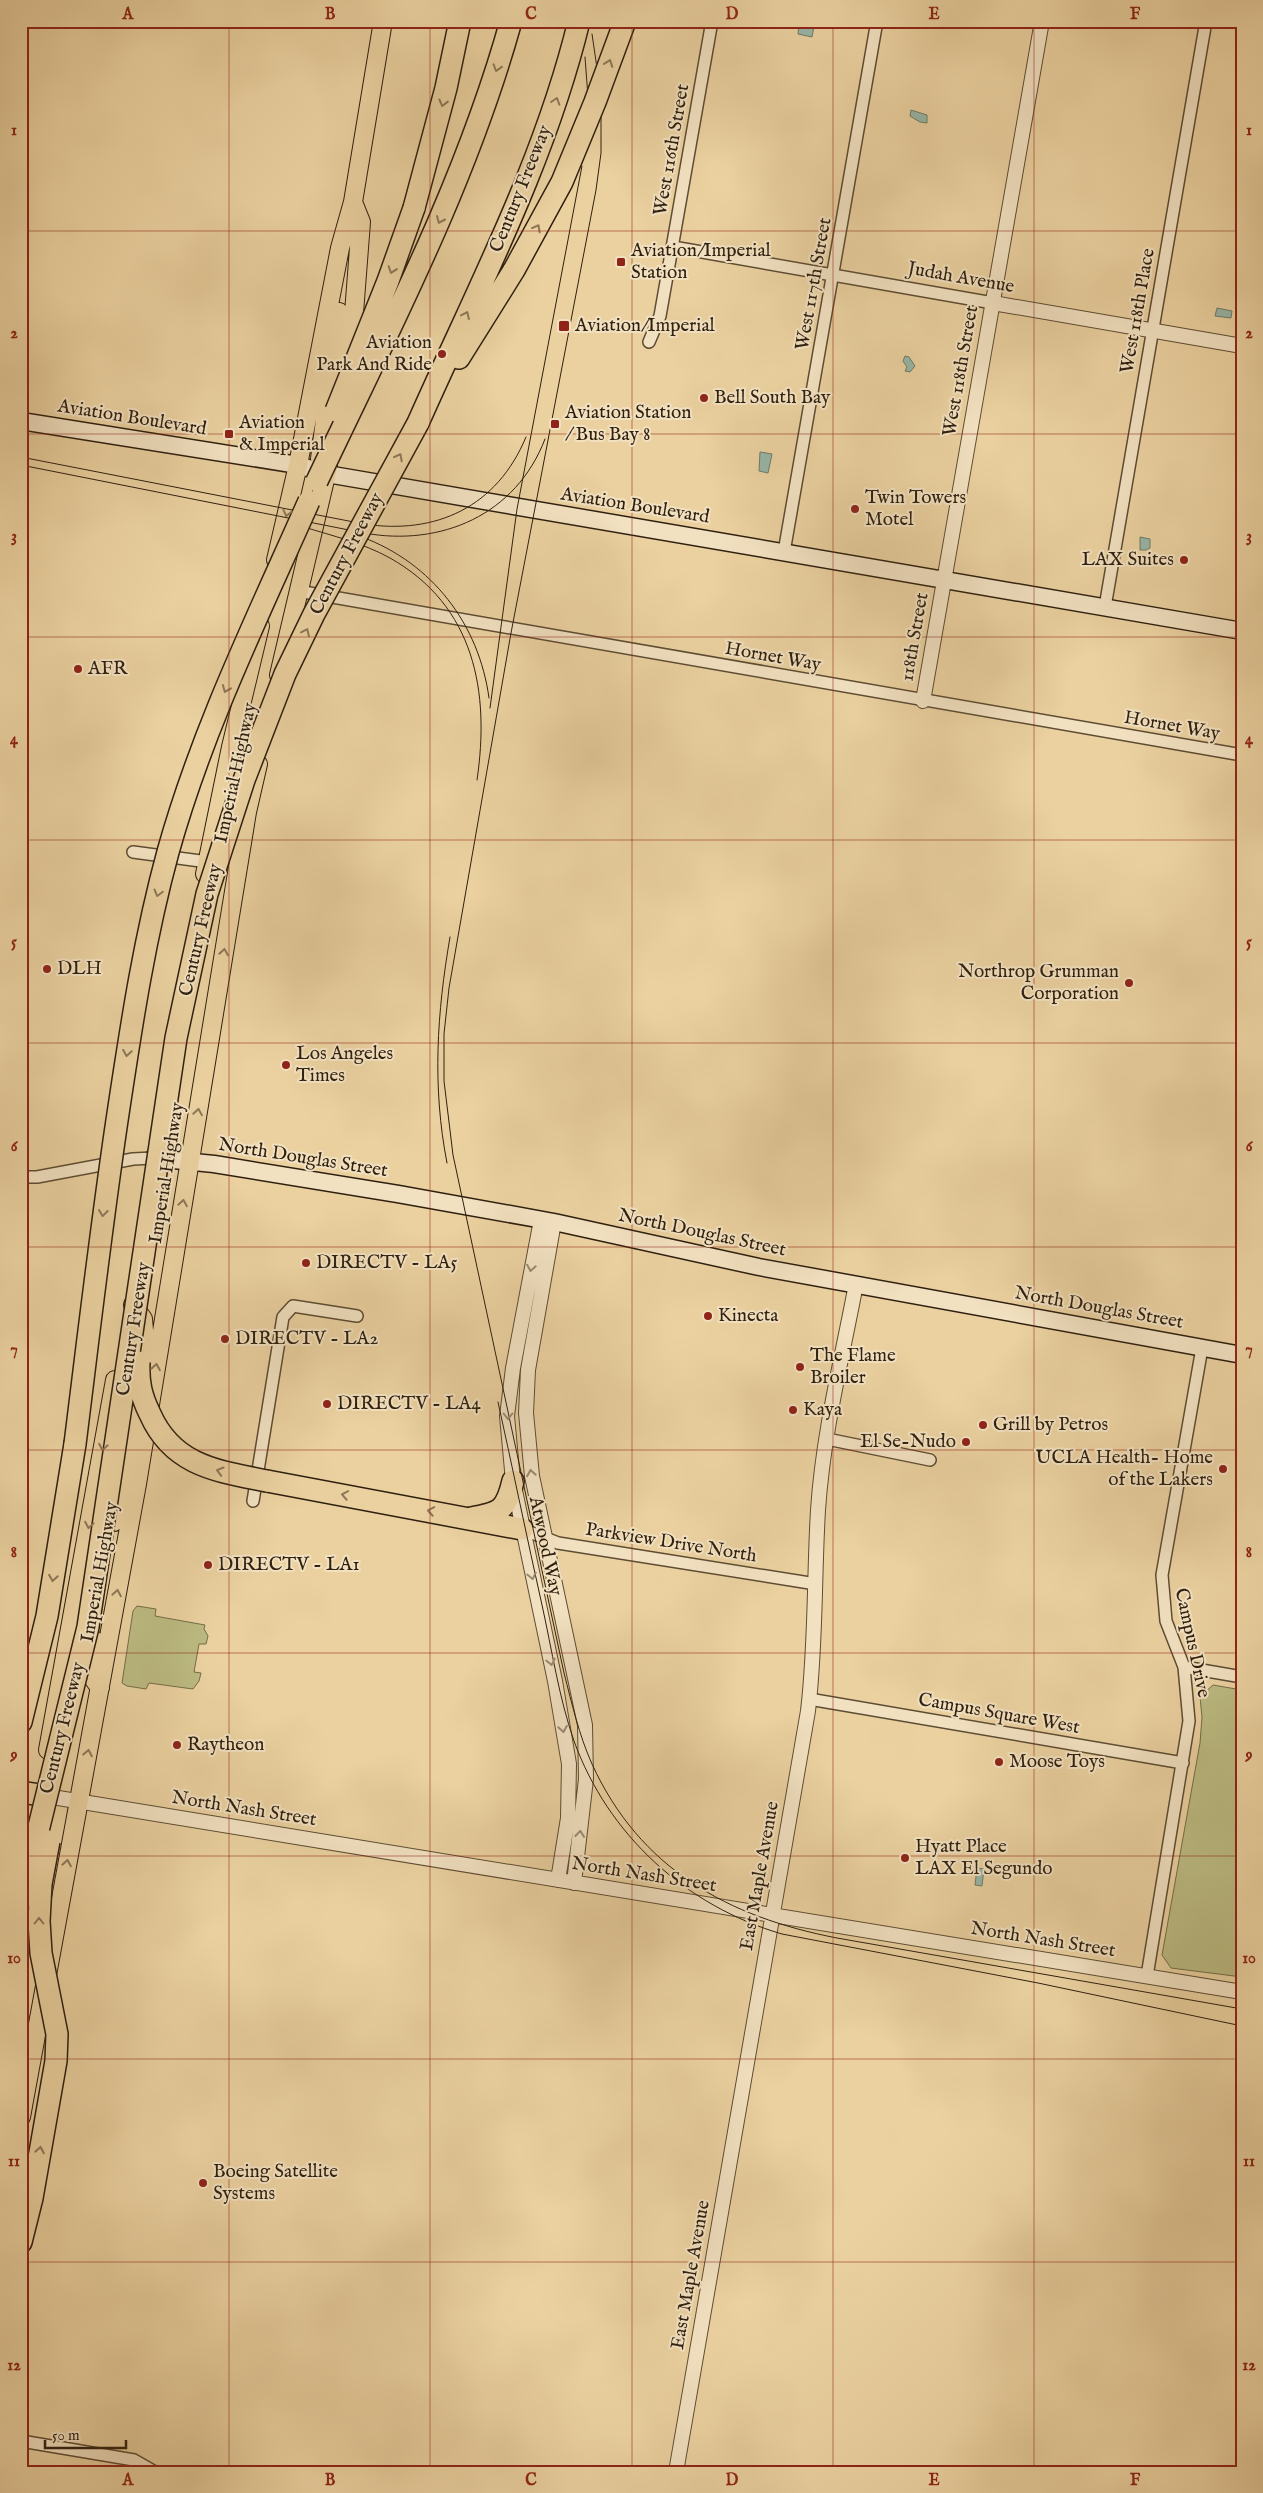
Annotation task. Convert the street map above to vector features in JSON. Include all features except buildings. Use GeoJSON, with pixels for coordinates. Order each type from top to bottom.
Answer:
{"type":"FeatureCollection","features":[{"type":"Feature","properties":{"kind":"highway"},"geometry":{"type":"LineString","coordinates":[[322,478],[328,430],[388,281],[414,208],[446,88],[460,21]]}},
{"type":"Feature","properties":{"kind":"highway"},"geometry":{"type":"LineString","coordinates":[[21,1722],[47,1616],[75,1444],[105,1198],[126,1061],[151,918],[169,849],[201,753],[229,682],[448,203],[482,115],[511,21]]}},
{"type":"Feature","properties":{"kind":"highway","name":"Century Freeway"},"geometry":{"type":"LineString","coordinates":[[21,1901],[88,1627],[135,1293],[176,1038],[205,903],[226,833],[260,736],[286,674],[314,614],[418,423],[524,185],[547,128],[579,21]]}},
{"type":"Feature","properties":{"kind":"highway"},"geometry":{"type":"LineString","coordinates":[[418,423],[514,270],[562,182],[595,102],[624,21]]}},
{"type":"Feature","properties":{"kind":"highway"},"geometry":{"type":"LineString","coordinates":[[135,1293],[140,1392],[156,1430],[169,1445],[184,1457],[201,1466],[228,1474],[522,1529]]}},
{"type":"Feature","properties":{"kind":"highway"},"geometry":{"type":"LineString","coordinates":[[470,1518],[492,1514],[501,1509],[508,1501],[513,1481]]}},
{"type":"Feature","properties":{"kind":"highway"},"geometry":{"type":"LineString","coordinates":[[21,1665],[47,1616]]}},
{"type":"Feature","properties":{"kind":"highway"},"geometry":{"type":"LineString","coordinates":[[21,2242],[32,2198],[56,2061],[51,1999],[41,1953],[39,1921],[42,1884],[88,1627]]}},
{"type":"Feature","properties":{"kind":"main road","name":"Imperial Highway"},"geometry":{"type":"LineString","coordinates":[[21,1901],[30,1794],[98,1477],[135,1293],[153,1158],[208,862],[245,687],[298,466],[340,248],[353,202],[383,21]]}},
{"type":"Feature","properties":{"kind":"main road","name":"Imperial Highway"},"geometry":{"type":"LineString","coordinates":[[21,2117],[100,1688],[129,1482],[190,1160],[247,812],[322,478],[341,404],[354,313],[361,222],[353,202]]}},
{"type":"Feature","properties":{"kind":"main road"},"geometry":{"type":"LineString","coordinates":[[322,478],[320,459],[344,270],[340,248]]}},
{"type":"Feature","properties":{"kind":"main road","name":"Aviation Boulevard"},"geometry":{"type":"LineString","coordinates":[[21,420],[298,466],[322,478],[784,552],[1242,631]]}},
{"type":"Feature","properties":{"kind":"main road"},"geometry":{"type":"LineString","coordinates":[[237,873],[227,852],[245,726],[247,704],[245,687]]}},
{"type":"Feature","properties":{"kind":"main road","name":"North Douglas Street"},"geometry":{"type":"LineString","coordinates":[[153,1158],[190,1160],[398,1194],[547,1221],[759,1267],[1242,1355]]}},
{"type":"Feature","properties":{"kind":"main road"},"geometry":{"type":"LineString","coordinates":[[129,1482],[146,1342],[143,1319],[135,1293]]}},
{"type":"Feature","properties":{"kind":"street","name":"West 116th Street"},"geometry":{"type":"LineString","coordinates":[[649,342],[660,316],[712,21]]}},
{"type":"Feature","properties":{"kind":"street","name":"West 117th Street"},"geometry":{"type":"LineString","coordinates":[[784,552],[877,21]]}},
{"type":"Feature","properties":{"kind":"street","name":"West 118th Street"},"geometry":{"type":"LineString","coordinates":[[944,580],[1042,21]]}},
{"type":"Feature","properties":{"kind":"street","name":"West 118th Place"},"geometry":{"type":"LineString","coordinates":[[1105,607],[1206,21]]}},
{"type":"Feature","properties":{"kind":"street","name":"Judah Avenue"},"geometry":{"type":"LineString","coordinates":[[673,247],[1242,346]]}},
{"type":"Feature","properties":{"kind":"street","name":"118th Street"},"geometry":{"type":"LineString","coordinates":[[923,701],[944,580]]}},
{"type":"Feature","properties":{"kind":"street","name":"Hornet Way"},"geometry":{"type":"LineString","coordinates":[[298,591],[1242,756]]}},
{"type":"Feature","properties":{"kind":"street"},"geometry":{"type":"LineString","coordinates":[[133,852],[208,862]]}},
{"type":"Feature","properties":{"kind":"street"},"geometry":{"type":"LineString","coordinates":[[21,1177],[37,1177],[129,1160],[153,1158]]}},
{"type":"Feature","properties":{"kind":"street","name":"Atwood Way"},"geometry":{"type":"LineString","coordinates":[[547,1221],[510,1388],[507,1416],[513,1481],[555,1681],[569,1764],[568,1818],[558,1880]]}},
{"type":"Feature","properties":{"kind":"street","name":"Atwood Way"},"geometry":{"type":"LineString","coordinates":[[547,1221],[526,1393],[527,1441],[532,1476],[585,1725],[586,1779],[574,1883]]}},
{"type":"Feature","properties":{"kind":"street","name":"East Maple Avenue"},"geometry":{"type":"LineString","coordinates":[[676,2472],[809,1699],[815,1646],[818,1510],[827,1439],[856,1284]]}},
{"type":"Feature","properties":{"kind":"street"},"geometry":{"type":"LineString","coordinates":[[253,1501],[283,1317],[292,1306],[357,1316]]}},
{"type":"Feature","properties":{"kind":"street","name":"Campus Drive"},"geometry":{"type":"LineString","coordinates":[[1147,1976],[1189,1721],[1184,1667],[1166,1621],[1162,1575],[1202,1348]]}},
{"type":"Feature","properties":{"kind":"street"},"geometry":{"type":"LineString","coordinates":[[827,1439],[930,1460]]}},
{"type":"Feature","properties":{"kind":"street"},"geometry":{"type":"LineString","coordinates":[[98,1477],[129,1482]]}},
{"type":"Feature","properties":{"kind":"street","name":"Parkview Drive North"},"geometry":{"type":"LineString","coordinates":[[522,1529],[558,1543],[816,1584]]}},
{"type":"Feature","properties":{"kind":"street"},"geometry":{"type":"LineString","coordinates":[[1184,1667],[1242,1677]]}},
{"type":"Feature","properties":{"kind":"street","name":"Campus Square West"},"geometry":{"type":"LineString","coordinates":[[809,1699],[1183,1764]]}},
{"type":"Feature","properties":{"kind":"street","name":"North Nash Street"},"geometry":{"type":"LineString","coordinates":[[30,1794],[1242,1992]]}},
{"type":"Feature","properties":{"kind":"street"},"geometry":{"type":"LineString","coordinates":[[21,2441],[134,2460],[154,2472]]}},
{"type":"Feature","properties":{"kind":"shaded area"},"geometry":{"type":"Polygon","coordinates":[[[799,24],[814,26],[812,37],[798,34],[799,24]]]}},
{"type":"Feature","properties":{"kind":"shaded area"},"geometry":{"type":"Polygon","coordinates":[[[911,110],[927,115],[927,123],[920,122],[910,116],[911,110]]]}},
{"type":"Feature","properties":{"kind":"shaded area"},"geometry":{"type":"Polygon","coordinates":[[[1217,308],[1232,311],[1231,318],[1215,316],[1217,308]]]}},
{"type":"Feature","properties":{"kind":"shaded area"},"geometry":{"type":"Polygon","coordinates":[[[905,356],[909,357],[915,366],[910,372],[905,371],[907,367],[903,361],[905,356]]]}},
{"type":"Feature","properties":{"kind":"shaded area"},"geometry":{"type":"Polygon","coordinates":[[[760,452],[772,454],[768,473],[759,471],[760,452]]]}},
{"type":"Feature","properties":{"kind":"shaded area"},"geometry":{"type":"Polygon","coordinates":[[[1140,537],[1150,539],[1150,548],[1140,550],[1140,537]]]}},
{"type":"Feature","properties":{"kind":"shaded area"},"geometry":{"type":"Polygon","coordinates":[[[137,1606],[156,1609],[155,1616],[205,1625],[204,1629],[208,1636],[206,1644],[199,1644],[194,1672],[201,1673],[199,1681],[193,1689],[149,1683],[146,1689],[127,1686],[122,1683],[133,1611],[137,1606]]]}},
{"type":"Feature","properties":{"kind":"shaded area"},"geometry":{"type":"Polygon","coordinates":[[[1213,1685],[1242,1690],[1242,1977],[1171,1968],[1162,1955],[1200,1743],[1202,1717],[1200,1697],[1213,1685]]]}},
{"type":"Feature","properties":{"kind":"shaded area"},"geometry":{"type":"Polygon","coordinates":[[[977,1868],[984,1869],[982,1886],[975,1885],[977,1868]]]}},
{"type":"Feature","properties":{"kind":"tram line"},"geometry":{"type":"LineString","coordinates":[[592,34],[597,68]]}},
{"type":"Feature","properties":{"kind":"tram line"},"geometry":{"type":"LineString","coordinates":[[585,57],[588,97]]}},
{"type":"Feature","properties":{"kind":"tram line"},"geometry":{"type":"LineString","coordinates":[[601,114],[601,153],[596,190],[511,633],[449,988],[444,1034],[444,1081],[453,1155],[564,1673],[583,1742],[592,1764],[612,1801],[635,1833],[662,1860],[692,1882],[724,1901],[759,1917],[797,1929],[837,1938],[1242,2009]]}},
{"type":"Feature","properties":{"kind":"tram line"},"geometry":{"type":"LineString","coordinates":[[490,708],[517,509],[582,166]]}},
{"type":"Feature","properties":{"kind":"tram line"},"geometry":{"type":"LineString","coordinates":[[21,457],[364,524],[416,525],[439,520],[461,511],[481,498],[499,482],[514,461],[526,437]]}},
{"type":"Feature","properties":{"kind":"tram line"},"geometry":{"type":"LineString","coordinates":[[21,465],[364,533],[393,536],[421,535],[447,529],[472,520],[495,506],[515,488],[532,465],[545,439]]}},
{"type":"Feature","properties":{"kind":"tram line"},"geometry":{"type":"LineString","coordinates":[[304,527],[359,544],[390,558],[419,578],[441,601],[458,626],[470,654],[478,684],[481,715],[477,780]]}},
{"type":"Feature","properties":{"kind":"tram line"},"geometry":{"type":"LineString","coordinates":[[362,537],[387,548],[410,563],[430,580],[448,600],[463,621],[475,645],[484,671],[489,698]]}},
{"type":"Feature","properties":{"kind":"tram line"},"geometry":{"type":"LineString","coordinates":[[447,1163],[439,1106],[438,1050],[439,1022],[450,937]]}},
{"type":"Feature","properties":{"kind":"tram line"},"geometry":{"type":"LineString","coordinates":[[498,1402],[560,1691],[574,1741],[589,1775],[607,1807],[629,1836],[655,1862],[683,1885],[714,1905],[747,1922],[782,1934],[1038,1983],[1242,2026]]}},
{"type":"Feature","properties":{"kind":"place","name":"Aviation/Imperial Station"},"geometry":{"type":"Point","coordinates":[621,262]}},
{"type":"Feature","properties":{"kind":"place","name":"Aviation/Imperial"},"geometry":{"type":"Point","coordinates":[564,326]}},
{"type":"Feature","properties":{"kind":"place","name":"Aviation Park And Ride"},"geometry":{"type":"Point","coordinates":[442,354]}},
{"type":"Feature","properties":{"kind":"place","name":"Bell South Bay"},"geometry":{"type":"Point","coordinates":[704,398]}},
{"type":"Feature","properties":{"kind":"place","name":"Aviation Station / Bus Bay 8"},"geometry":{"type":"Point","coordinates":[555,424]}},
{"type":"Feature","properties":{"kind":"place","name":"Aviation & Imperial"},"geometry":{"type":"Point","coordinates":[229,434]}},
{"type":"Feature","properties":{"kind":"place","name":"Twin Towers Motel"},"geometry":{"type":"Point","coordinates":[855,509]}},
{"type":"Feature","properties":{"kind":"place","name":"LAX Suites"},"geometry":{"type":"Point","coordinates":[1184,560]}},
{"type":"Feature","properties":{"kind":"place","name":"AFR"},"geometry":{"type":"Point","coordinates":[78,669]}},
{"type":"Feature","properties":{"kind":"place","name":"DLH"},"geometry":{"type":"Point","coordinates":[47,969]}},
{"type":"Feature","properties":{"kind":"place","name":"Northrop Grumman Corporation"},"geometry":{"type":"Point","coordinates":[1129,983]}},
{"type":"Feature","properties":{"kind":"place","name":"Los Angeles Times"},"geometry":{"type":"Point","coordinates":[286,1065]}},
{"type":"Feature","properties":{"kind":"place","name":"DIRECTV - LA5"},"geometry":{"type":"Point","coordinates":[306,1263]}},
{"type":"Feature","properties":{"kind":"place","name":"Kinecta"},"geometry":{"type":"Point","coordinates":[708,1316]}},
{"type":"Feature","properties":{"kind":"place","name":"DIRECTV - LA2"},"geometry":{"type":"Point","coordinates":[225,1339]}},
{"type":"Feature","properties":{"kind":"place","name":"The Flame Broiler"},"geometry":{"type":"Point","coordinates":[800,1367]}},
{"type":"Feature","properties":{"kind":"place","name":"DIRECTV - LA4"},"geometry":{"type":"Point","coordinates":[327,1404]}},
{"type":"Feature","properties":{"kind":"place","name":"Kaya"},"geometry":{"type":"Point","coordinates":[793,1410]}},
{"type":"Feature","properties":{"kind":"place","name":"Grill by Petros"},"geometry":{"type":"Point","coordinates":[983,1425]}},
{"type":"Feature","properties":{"kind":"place","name":"El Se-Nudo"},"geometry":{"type":"Point","coordinates":[966,1442]}},
{"type":"Feature","properties":{"kind":"place","name":"UCLA Health- Home of the Lakers"},"geometry":{"type":"Point","coordinates":[1223,1469]}},
{"type":"Feature","properties":{"kind":"place","name":"DIRECTV - LA1"},"geometry":{"type":"Point","coordinates":[208,1565]}},
{"type":"Feature","properties":{"kind":"place","name":"Raytheon"},"geometry":{"type":"Point","coordinates":[177,1745]}},
{"type":"Feature","properties":{"kind":"place","name":"Moose Toys"},"geometry":{"type":"Point","coordinates":[999,1762]}},
{"type":"Feature","properties":{"kind":"place","name":"Hyatt Place LAX El Segundo"},"geometry":{"type":"Point","coordinates":[905,1858]}},
{"type":"Feature","properties":{"kind":"place","name":"Boeing Satellite Systems"},"geometry":{"type":"Point","coordinates":[203,2183]}}]}
